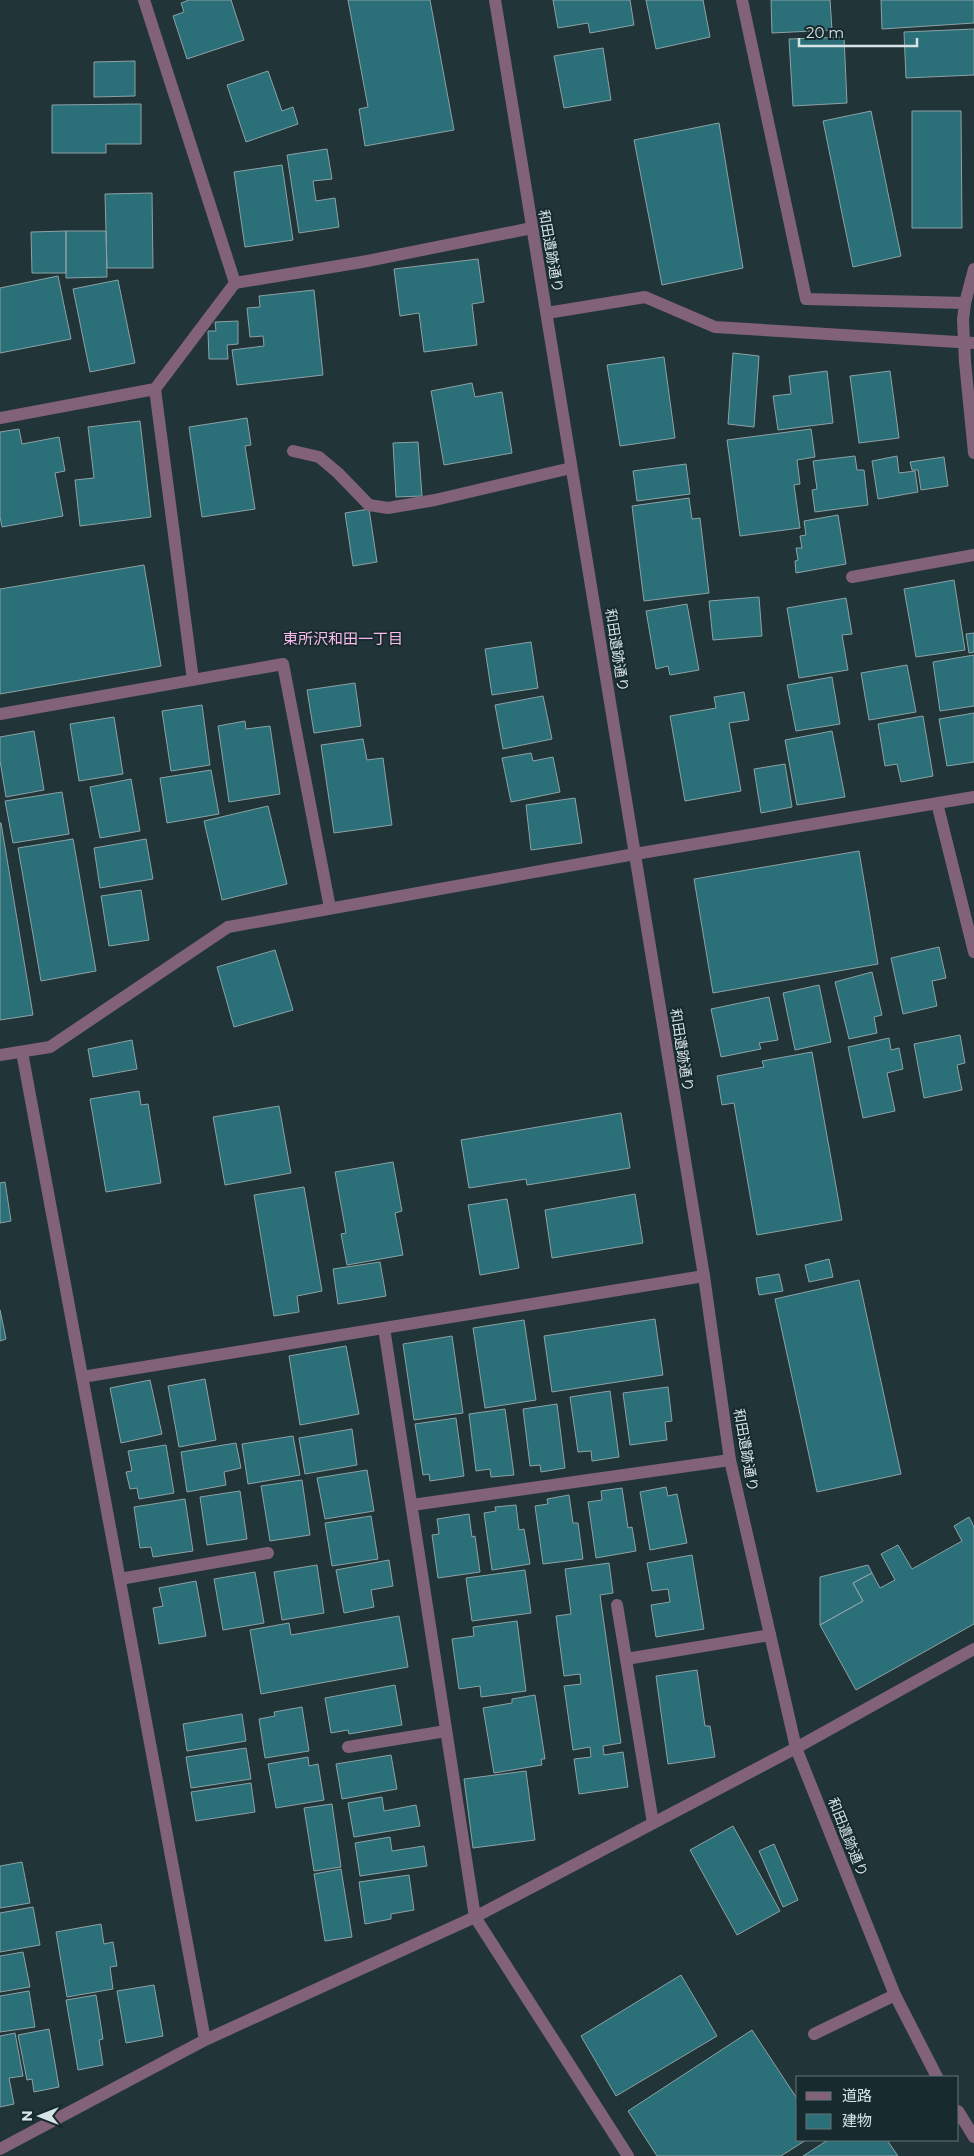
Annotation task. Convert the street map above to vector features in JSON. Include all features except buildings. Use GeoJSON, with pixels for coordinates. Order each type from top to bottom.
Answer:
{"type":"FeatureCollection","features":[{"type":"Feature","properties":{"kind":"street"},"geometry":{"type":"LineString","coordinates":[[144,0],[235,283]]}},
{"type":"Feature","properties":{"kind":"street","name":"和田遺跡通り"},"geometry":{"type":"LineString","coordinates":[[495,0],[704,1276],[730,1460],[796,1748],[895,1994],[936,2076]]}},
{"type":"Feature","properties":{"kind":"street"},"geometry":{"type":"LineString","coordinates":[[742,0],[806,299],[965,303]]}},
{"type":"Feature","properties":{"kind":"street"},"geometry":{"type":"LineString","coordinates":[[0,418],[155,389],[235,283],[362,262],[532,228]]}},
{"type":"Feature","properties":{"kind":"street"},"geometry":{"type":"LineString","coordinates":[[974,269],[965,303],[963,320],[974,453]]}},
{"type":"Feature","properties":{"kind":"street"},"geometry":{"type":"LineString","coordinates":[[546,314],[645,297],[715,327],[974,344]]}},
{"type":"Feature","properties":{"kind":"street"},"geometry":{"type":"LineString","coordinates":[[155,389],[193,680]]}},
{"type":"Feature","properties":{"kind":"street"},"geometry":{"type":"LineString","coordinates":[[293,451],[319,457],[338,473],[368,505],[388,508],[435,500],[571,468]]}},
{"type":"Feature","properties":{"kind":"street"},"geometry":{"type":"LineString","coordinates":[[852,577],[974,555]]}},
{"type":"Feature","properties":{"kind":"street"},"geometry":{"type":"LineString","coordinates":[[0,714],[284,664],[330,908]]}},
{"type":"Feature","properties":{"kind":"street"},"geometry":{"type":"LineString","coordinates":[[0,1055],[50,1047],[228,927],[635,854],[974,797]]}},
{"type":"Feature","properties":{"kind":"street"},"geometry":{"type":"LineString","coordinates":[[936,804],[974,952]]}},
{"type":"Feature","properties":{"kind":"street"},"geometry":{"type":"LineString","coordinates":[[22,1052],[205,2040]]}},
{"type":"Feature","properties":{"kind":"street"},"geometry":{"type":"LineString","coordinates":[[82,1377],[704,1276]]}},
{"type":"Feature","properties":{"kind":"street"},"geometry":{"type":"LineString","coordinates":[[384,1328],[474,1917],[628,2156]]}},
{"type":"Feature","properties":{"kind":"street"},"geometry":{"type":"LineString","coordinates":[[412,1505],[730,1460]]}},
{"type":"Feature","properties":{"kind":"street"},"geometry":{"type":"LineString","coordinates":[[120,1579],[268,1552]]}},
{"type":"Feature","properties":{"kind":"street"},"geometry":{"type":"LineString","coordinates":[[617,1605],[652,1823]]}},
{"type":"Feature","properties":{"kind":"street"},"geometry":{"type":"LineString","coordinates":[[626,1659],[770,1635]]}},
{"type":"Feature","properties":{"kind":"street"},"geometry":{"type":"LineString","coordinates":[[0,2148],[205,2040],[474,1917],[796,1748],[974,1650]]}},
{"type":"Feature","properties":{"kind":"street"},"geometry":{"type":"LineString","coordinates":[[348,1747],[446,1731]]}},
{"type":"Feature","properties":{"kind":"street"},"geometry":{"type":"LineString","coordinates":[[814,2034],[895,1994]]}},
{"type":"Feature","properties":{"kind":"street"},"geometry":{"type":"LineString","coordinates":[[959,2113],[974,2137]]}},
{"type":"Feature","properties":{"kind":"district","name":"東所沢和田一丁目"},"geometry":{"type":"Point","coordinates":[343,639]}}]}
